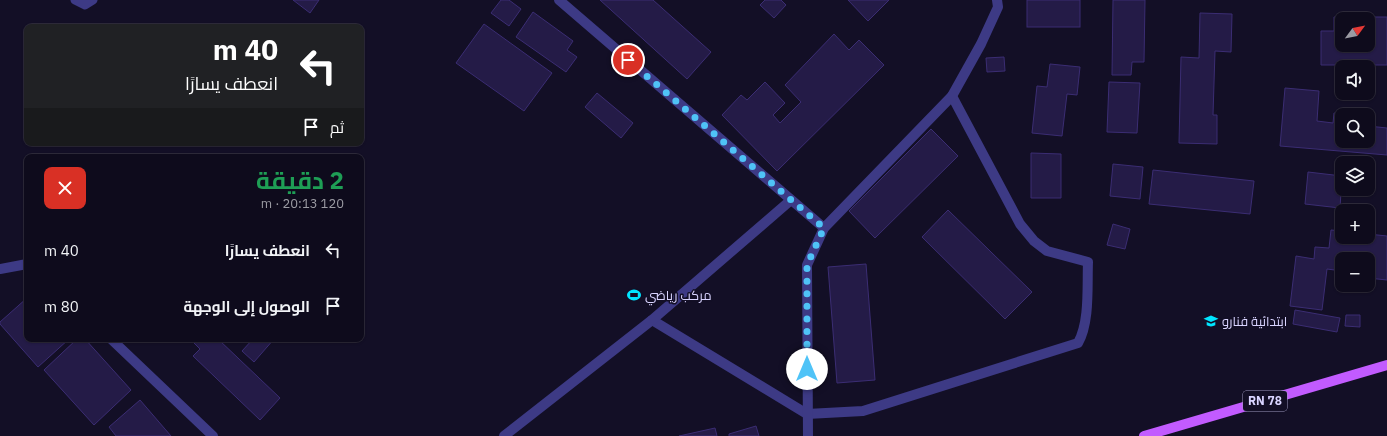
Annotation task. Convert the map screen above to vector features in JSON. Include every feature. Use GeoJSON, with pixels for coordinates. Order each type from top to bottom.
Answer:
{"type":"FeatureCollection","features":[{"type":"Feature","properties":{"kind":"main road","name":"RN 78"},"geometry":{"type":"LineString","coordinates":[[1144,436],[1387,365]]}},
{"type":"Feature","properties":{"kind":"street"},"geometry":{"type":"LineString","coordinates":[[558,0],[824,228]]}},
{"type":"Feature","properties":{"kind":"street"},"geometry":{"type":"LineString","coordinates":[[808,436],[807,265],[824,228],[952,96],[982,44],[998,7],[997,0]]}},
{"type":"Feature","properties":{"kind":"street"},"geometry":{"type":"LineString","coordinates":[[652,320],[807,414],[863,411],[1078,343],[1083,334],[1087,303],[1088,262],[1047,251],[1034,241],[1020,224],[952,96]]}},
{"type":"Feature","properties":{"kind":"street"},"geometry":{"type":"LineString","coordinates":[[504,436],[652,320],[791,200]]}},
{"type":"Feature","properties":{"kind":"street"},"geometry":{"type":"LineString","coordinates":[[0,269],[24,265]]}},
{"type":"Feature","properties":{"kind":"street"},"geometry":{"type":"LineString","coordinates":[[114,342],[213,436]]}},
{"type":"Feature","properties":{"kind":"lane"},"geometry":{"type":"LineString","coordinates":[[75,0],[85,5],[93,0]]}},
{"type":"Feature","properties":{"kind":"building"},"geometry":{"type":"Polygon","coordinates":[[[293,0],[319,0],[310,13],[293,0]]]}},
{"type":"Feature","properties":{"kind":"building"},"geometry":{"type":"Polygon","coordinates":[[[501,0],[509,0],[521,9],[509,26],[491,13],[501,0]]]}},
{"type":"Feature","properties":{"kind":"building"},"geometry":{"type":"Polygon","coordinates":[[[600,0],[653,0],[711,52],[687,79],[600,0]]]}},
{"type":"Feature","properties":{"kind":"building"},"geometry":{"type":"Polygon","coordinates":[[[765,0],[781,0],[786,5],[774,18],[760,5],[765,0]]]}},
{"type":"Feature","properties":{"kind":"building"},"geometry":{"type":"Polygon","coordinates":[[[848,0],[889,0],[868,21],[848,0]]]}},
{"type":"Feature","properties":{"kind":"building"},"geometry":{"type":"Polygon","coordinates":[[[1027,0],[1080,0],[1080,27],[1027,27],[1027,0]]]}},
{"type":"Feature","properties":{"kind":"building"},"geometry":{"type":"Polygon","coordinates":[[[1113,0],[1145,0],[1144,62],[1132,62],[1131,75],[1112,75],[1113,0]]]}},
{"type":"Feature","properties":{"kind":"building"},"geometry":{"type":"Polygon","coordinates":[[[533,12],[573,41],[567,50],[577,57],[566,72],[516,37],[533,12]]]}},
{"type":"Feature","properties":{"kind":"building"},"geometry":{"type":"Polygon","coordinates":[[[1200,13],[1232,14],[1231,52],[1215,51],[1213,115],[1217,115],[1217,144],[1179,143],[1181,57],[1199,58],[1200,13]]]}},
{"type":"Feature","properties":{"kind":"building"},"geometry":{"type":"Polygon","coordinates":[[[1335,17],[1335,52],[1375,52],[1375,17],[1387,17],[1387,65],[1375,65],[1375,60],[1335,60],[1335,65],[1321,65],[1321,31],[1334,31],[1335,17]]]}},
{"type":"Feature","properties":{"kind":"building"},"geometry":{"type":"Polygon","coordinates":[[[484,24],[552,73],[524,111],[456,63],[484,24]]]}},
{"type":"Feature","properties":{"kind":"building"},"geometry":{"type":"Polygon","coordinates":[[[834,34],[849,50],[859,40],[884,65],[777,171],[722,115],[741,95],[747,100],[765,82],[785,103],[773,115],[780,123],[801,102],[785,85],[834,34]]]}},
{"type":"Feature","properties":{"kind":"building"},"geometry":{"type":"Polygon","coordinates":[[[1004,57],[1005,71],[987,72],[986,58],[1004,57]]]}},
{"type":"Feature","properties":{"kind":"building"},"geometry":{"type":"Polygon","coordinates":[[[1050,64],[1080,67],[1077,95],[1067,94],[1062,136],[1032,133],[1037,86],[1047,87],[1050,64]]]}},
{"type":"Feature","properties":{"kind":"building"},"geometry":{"type":"Polygon","coordinates":[[[1109,82],[1140,83],[1137,133],[1107,132],[1109,82]]]}},
{"type":"Feature","properties":{"kind":"building"},"geometry":{"type":"Polygon","coordinates":[[[1285,88],[1319,91],[1317,121],[1333,123],[1335,113],[1335,148],[1375,148],[1375,127],[1387,128],[1387,155],[1280,146],[1285,88]]]}},
{"type":"Feature","properties":{"kind":"building"},"geometry":{"type":"Polygon","coordinates":[[[597,93],[633,123],[621,138],[585,107],[597,93]]]}},
{"type":"Feature","properties":{"kind":"building"},"geometry":{"type":"Polygon","coordinates":[[[931,129],[958,156],[875,238],[849,211],[931,129]]]}},
{"type":"Feature","properties":{"kind":"building"},"geometry":{"type":"Polygon","coordinates":[[[1031,153],[1061,154],[1061,198],[1031,198],[1031,153]]]}},
{"type":"Feature","properties":{"kind":"building"},"geometry":{"type":"Polygon","coordinates":[[[1113,164],[1143,167],[1140,199],[1110,196],[1113,164]]]}},
{"type":"Feature","properties":{"kind":"building"},"geometry":{"type":"Polygon","coordinates":[[[1153,170],[1254,181],[1250,214],[1149,204],[1153,170]]]}},
{"type":"Feature","properties":{"kind":"building"},"geometry":{"type":"Polygon","coordinates":[[[1308,172],[1335,175],[1335,196],[1341,196],[1340,204],[1335,204],[1335,207],[1305,204],[1308,172]]]}},
{"type":"Feature","properties":{"kind":"building"},"geometry":{"type":"Polygon","coordinates":[[[948,210],[1032,292],[1005,319],[922,237],[948,210]]]}},
{"type":"Feature","properties":{"kind":"building"},"geometry":{"type":"Polygon","coordinates":[[[1113,224],[1130,229],[1125,249],[1107,245],[1113,224]]]}},
{"type":"Feature","properties":{"kind":"building"},"geometry":{"type":"Polygon","coordinates":[[[1331,230],[1335,230],[1335,244],[1375,244],[1375,235],[1387,236],[1387,280],[1375,279],[1375,252],[1335,252],[1335,270],[1327,269],[1322,310],[1290,306],[1296,256],[1314,259],[1315,247],[1329,248],[1331,230]]]}},
{"type":"Feature","properties":{"kind":"building"},"geometry":{"type":"Polygon","coordinates":[[[866,264],[875,380],[837,383],[828,267],[866,264]]]}},
{"type":"Feature","properties":{"kind":"building"},"geometry":{"type":"Polygon","coordinates":[[[24,301],[24,342],[66,342],[38,367],[0,324],[0,322],[24,301]]]}},
{"type":"Feature","properties":{"kind":"building"},"geometry":{"type":"Polygon","coordinates":[[[1295,310],[1340,318],[1337,332],[1293,324],[1295,310]]]}},
{"type":"Feature","properties":{"kind":"building"},"geometry":{"type":"Polygon","coordinates":[[[1346,315],[1360,315],[1360,327],[1345,326],[1346,315]]]}},
{"type":"Feature","properties":{"kind":"building"},"geometry":{"type":"Polygon","coordinates":[[[74,342],[88,342],[131,390],[94,425],[44,370],[74,342]]]}},
{"type":"Feature","properties":{"kind":"building"},"geometry":{"type":"Polygon","coordinates":[[[193,342],[221,342],[280,398],[260,420],[193,356],[200,349],[193,342]]]}},
{"type":"Feature","properties":{"kind":"building"},"geometry":{"type":"Polygon","coordinates":[[[250,342],[271,342],[254,362],[242,351],[250,342]]]}},
{"type":"Feature","properties":{"kind":"building"},"geometry":{"type":"Polygon","coordinates":[[[140,400],[171,436],[116,436],[109,427],[140,400]]]}},
{"type":"Feature","properties":{"kind":"building"},"geometry":{"type":"Polygon","coordinates":[[[756,426],[759,436],[729,436],[729,434],[756,426]]]}},
{"type":"Feature","properties":{"kind":"building"},"geometry":{"type":"Polygon","coordinates":[[[715,428],[717,436],[679,436],[715,428]]]}},
{"type":"Feature","properties":{"kind":"place","name":"مركب رياضي"},"geometry":{"type":"Point","coordinates":[634,295]}},
{"type":"Feature","properties":{"kind":"place","name":"ابتدائية فنارو"},"geometry":{"type":"Point","coordinates":[1211,321]}},
{"type":"Feature","properties":{"kind":"route"},"geometry":{"type":"LineString","coordinates":[[628,60],[824,228],[807,265],[807,369]]}}]}
